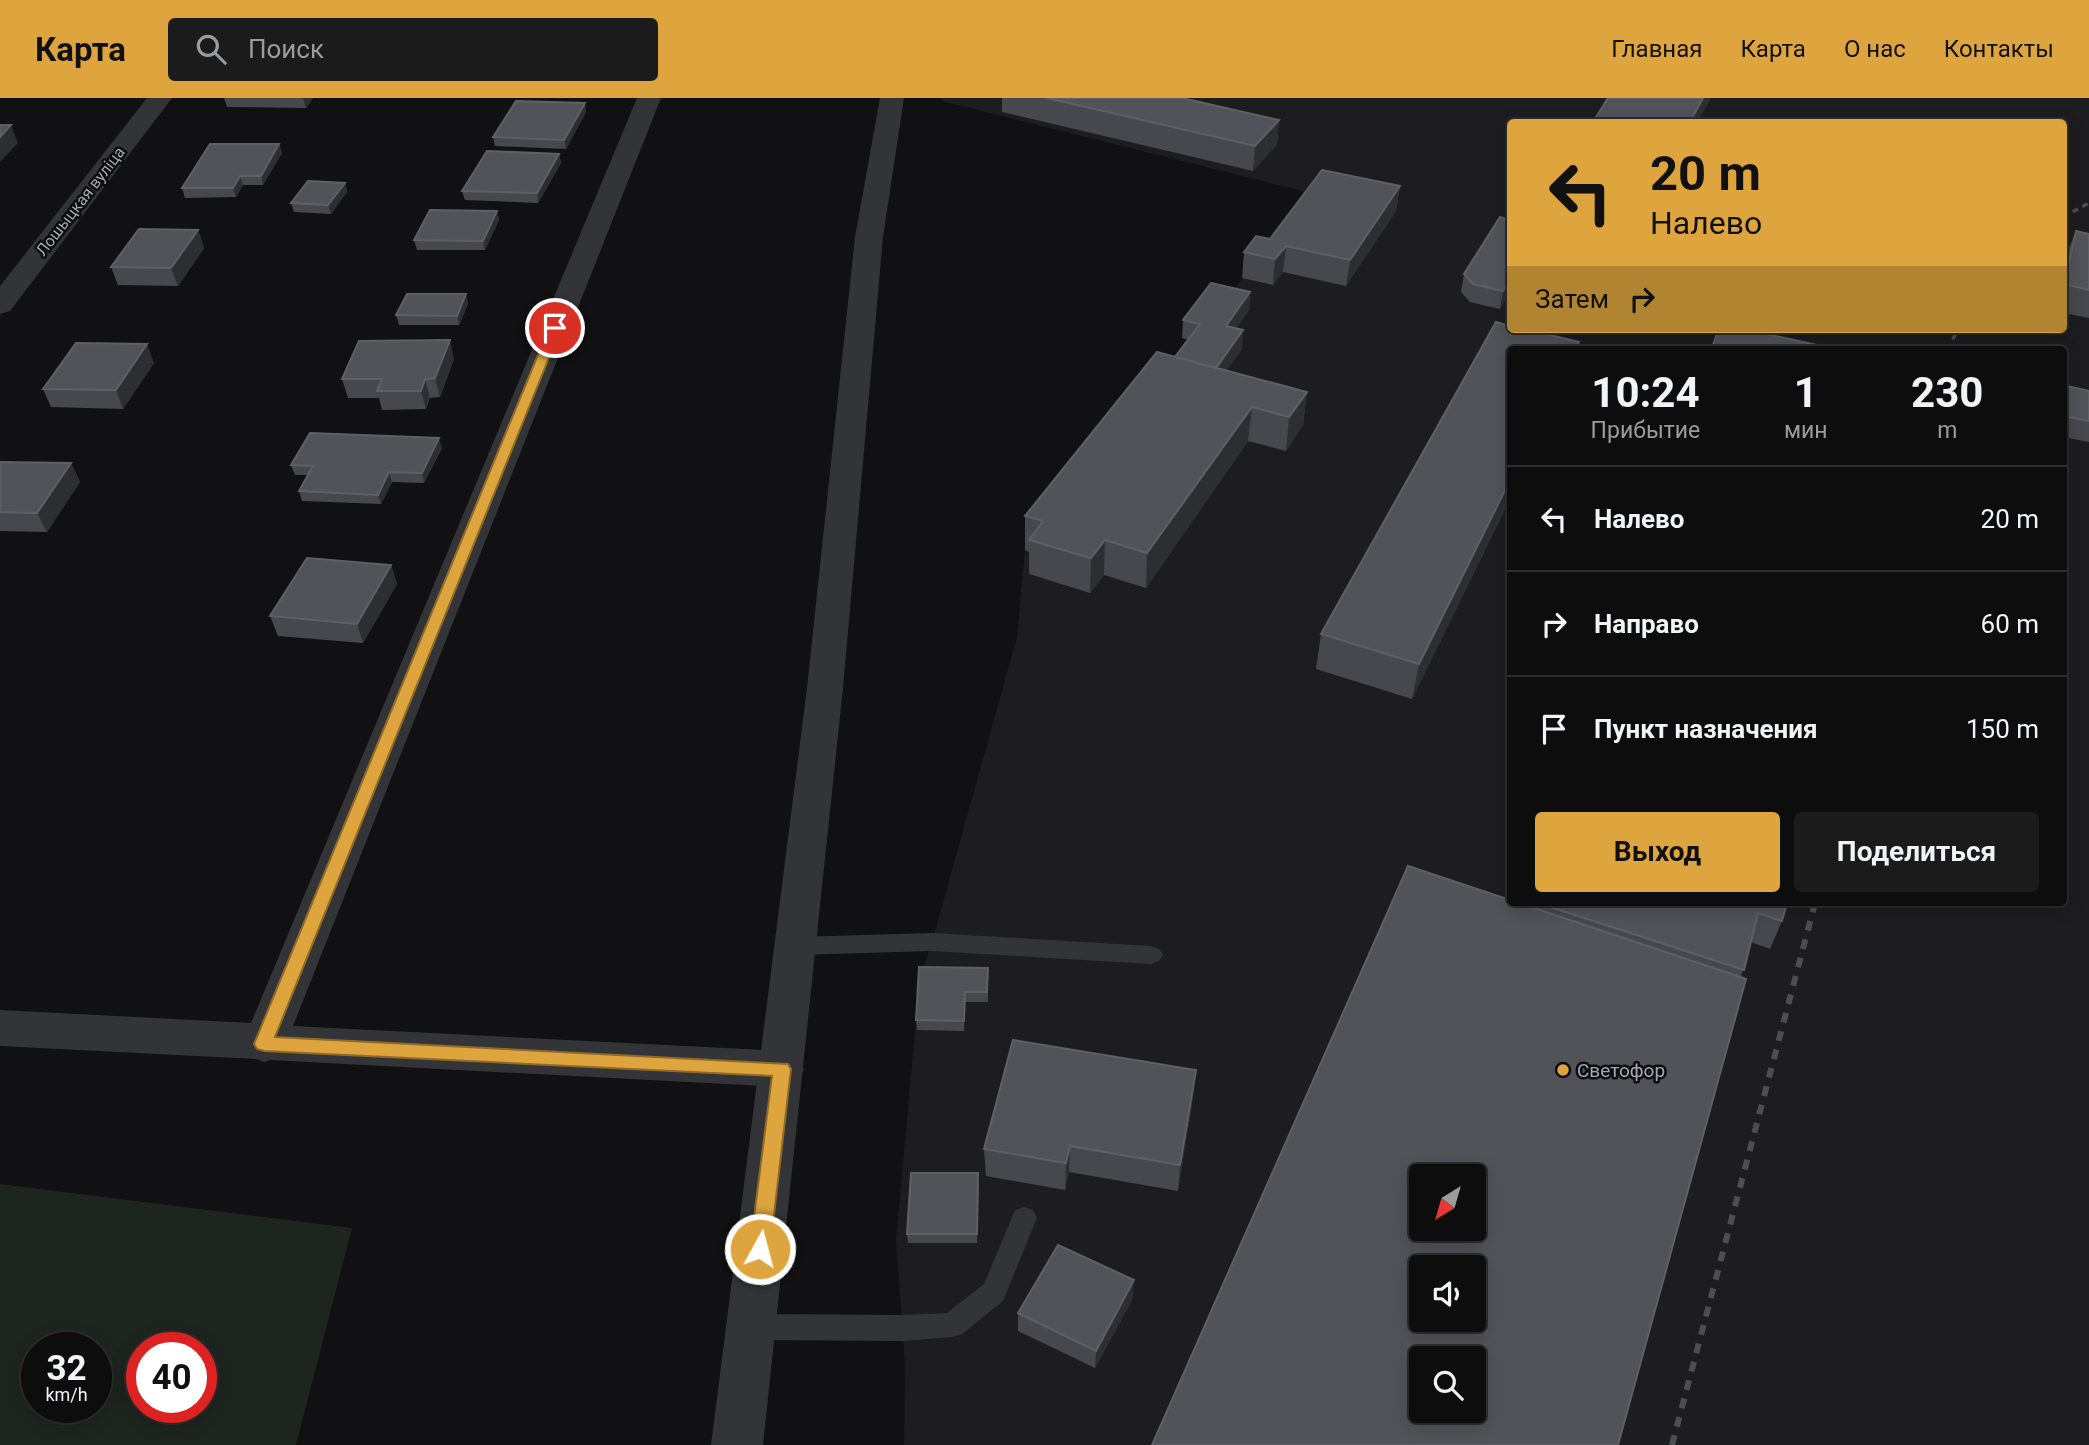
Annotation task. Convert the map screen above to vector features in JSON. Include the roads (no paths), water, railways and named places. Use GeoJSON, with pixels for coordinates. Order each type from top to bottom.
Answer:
{"type":"FeatureCollection","features":[{"type":"Feature","properties":{"kind":"street","name":"Лошыцкая вуліца"},"geometry":{"type":"LineString","coordinates":[[0,304],[159,98]]}},
{"type":"Feature","properties":{"kind":"street"},"geometry":{"type":"LineString","coordinates":[[264,1044],[649,98]]}},
{"type":"Feature","properties":{"kind":"street"},"geometry":{"type":"LineString","coordinates":[[737,1445],[825,688],[869,237],[892,98]]}},
{"type":"Feature","properties":{"kind":"street"},"geometry":{"type":"LineString","coordinates":[[0,1028],[264,1044],[782,1069]]}},
{"type":"Feature","properties":{"kind":"lane"},"geometry":{"type":"LineString","coordinates":[[796,946],[933,942],[1151,955]]}},
{"type":"Feature","properties":{"kind":"lane"},"geometry":{"type":"LineString","coordinates":[[751,1326],[903,1328],[952,1325],[993,1292],[1024,1218]]}},
{"type":"Feature","properties":{"kind":"railway"},"geometry":{"type":"LineString","coordinates":[[2067,215],[2089,203]]}},
{"type":"Feature","properties":{"kind":"railway"},"geometry":{"type":"LineString","coordinates":[[1951,346],[1955,333]]}},
{"type":"Feature","properties":{"kind":"railway"},"geometry":{"type":"LineString","coordinates":[[1672,1445],[1814,906]]}},
{"type":"Feature","properties":{"kind":"place","name":"Светофор"},"geometry":{"type":"Point","coordinates":[1563,1070]}}]}
